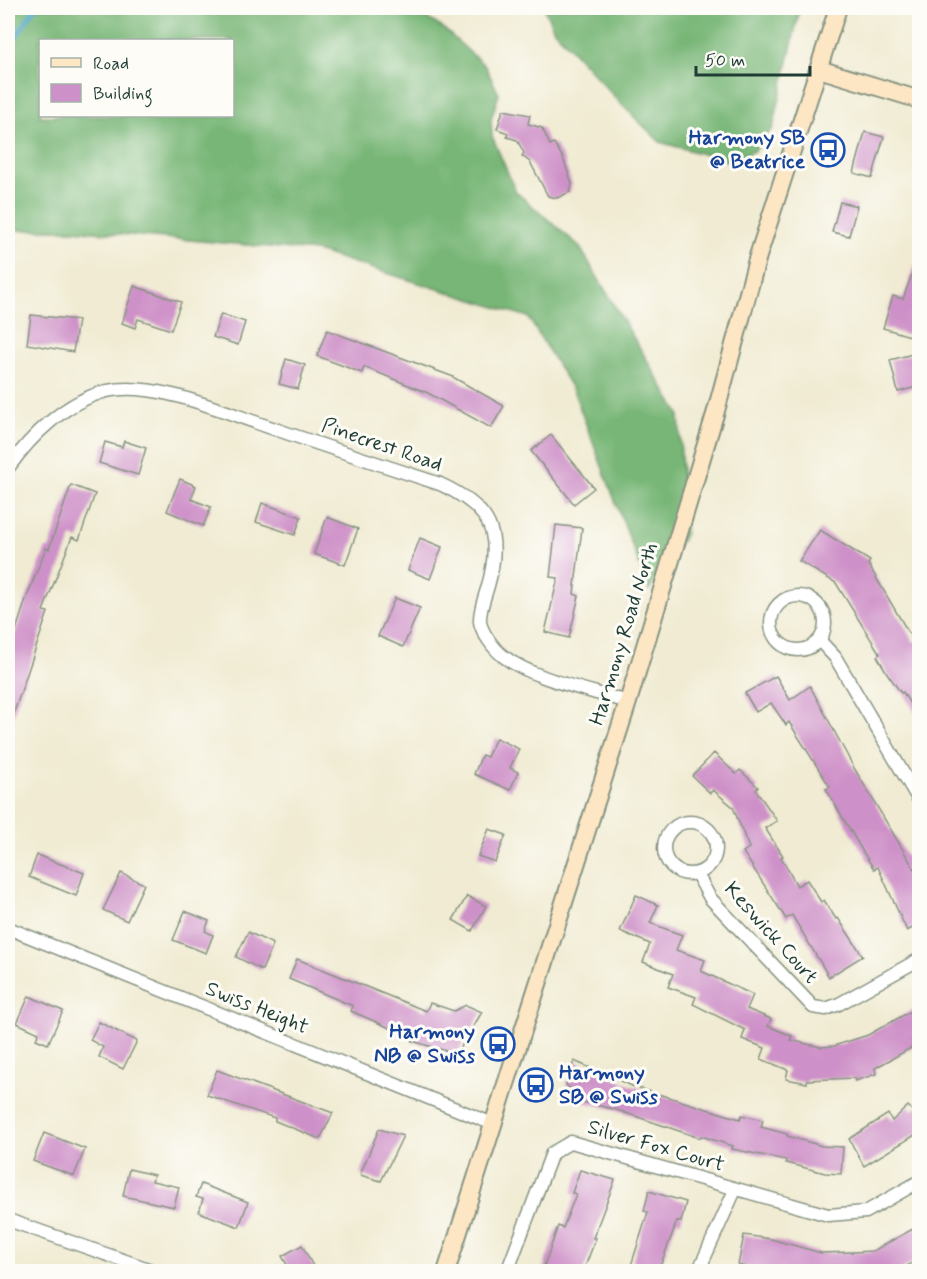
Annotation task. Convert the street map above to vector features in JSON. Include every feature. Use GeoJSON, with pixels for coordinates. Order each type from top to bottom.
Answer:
{"type":"FeatureCollection","features":[{"type":"Feature","properties":{"kind":"main road","name":"Harmony Road North"},"geometry":{"type":"LineString","coordinates":[[446,1272],[628,702],[716,411],[758,256],[838,8]]}},
{"type":"Feature","properties":{"kind":"main road"},"geometry":{"type":"LineString","coordinates":[[819,69],[920,100]]}},
{"type":"Feature","properties":{"kind":"street","name":"Pinecrest Road"},"geometry":{"type":"LineString","coordinates":[[8,468],[20,450],[54,418],[106,391],[136,388],[190,401],[440,484],[460,494],[478,507],[490,523],[494,543],[493,565],[480,622],[488,639],[501,655],[521,667],[628,702]]}},
{"type":"Feature","properties":{"kind":"street"},"geometry":{"type":"LineString","coordinates":[[797,596],[812,600],[822,612],[824,619],[825,626],[819,640],[806,649],[791,649],[778,641],[771,627],[773,612],[783,601],[797,596]]}},
{"type":"Feature","properties":{"kind":"street"},"geometry":{"type":"LineString","coordinates":[[819,640],[835,657],[920,802]]}},
{"type":"Feature","properties":{"kind":"street","name":"Keswick Court"},"geometry":{"type":"LineString","coordinates":[[688,822],[705,826],[715,840],[717,848],[711,864],[697,874],[679,872],[672,867],[664,852],[667,835],[672,828],[688,822]]}},
{"type":"Feature","properties":{"kind":"street","name":"Keswick Court"},"geometry":{"type":"LineString","coordinates":[[697,874],[710,898],[802,999],[813,1007],[826,1008],[839,1004],[920,959]]}},
{"type":"Feature","properties":{"kind":"street","name":"Swiss Height"},"geometry":{"type":"LineString","coordinates":[[8,928],[493,1124]]}},
{"type":"Feature","properties":{"kind":"street","name":"Silver Fox Court"},"geometry":{"type":"LineString","coordinates":[[507,1272],[552,1153],[571,1142],[828,1215],[866,1212],[920,1181]]}},
{"type":"Feature","properties":{"kind":"street"},"geometry":{"type":"LineString","coordinates":[[698,1272],[735,1190]]}},
{"type":"Feature","properties":{"kind":"street"},"geometry":{"type":"LineString","coordinates":[[8,1220],[157,1272]]}},
{"type":"Feature","properties":{"kind":"green space"},"geometry":{"type":"Polygon","coordinates":[[[8,8],[364,8],[419,13],[443,28],[485,66],[499,94],[491,119],[492,136],[516,192],[579,246],[679,414],[685,535],[649,590],[573,390],[528,317],[316,251],[72,230],[8,230],[8,8]]]}},
{"type":"Feature","properties":{"kind":"green space"},"geometry":{"type":"Polygon","coordinates":[[[544,8],[800,8],[773,128],[754,151],[731,162],[660,142],[621,104],[554,30],[544,8]]]}},
{"type":"Feature","properties":{"kind":"building"},"geometry":{"type":"Polygon","coordinates":[[[503,110],[530,115],[528,124],[542,128],[550,145],[554,143],[563,158],[572,184],[570,192],[557,198],[548,196],[530,162],[522,156],[524,153],[517,140],[507,137],[508,133],[497,129],[503,110]]]}},
{"type":"Feature","properties":{"kind":"building"},"geometry":{"type":"Polygon","coordinates":[[[865,132],[884,137],[872,178],[854,173],[865,132]]]}},
{"type":"Feature","properties":{"kind":"building"},"geometry":{"type":"Polygon","coordinates":[[[840,202],[857,206],[849,236],[832,232],[840,202]]]}},
{"type":"Feature","properties":{"kind":"building"},"geometry":{"type":"Polygon","coordinates":[[[918,257],[920,257],[920,339],[883,328],[893,296],[903,299],[918,257]]]}},
{"type":"Feature","properties":{"kind":"building"},"geometry":{"type":"Polygon","coordinates":[[[134,286],[181,302],[171,330],[138,319],[135,328],[122,323],[134,286]]]}},
{"type":"Feature","properties":{"kind":"building"},"geometry":{"type":"Polygon","coordinates":[[[221,314],[245,322],[238,345],[213,337],[221,314]]]}},
{"type":"Feature","properties":{"kind":"building"},"geometry":{"type":"Polygon","coordinates":[[[31,315],[78,320],[73,352],[27,344],[31,315]]]}},
{"type":"Feature","properties":{"kind":"building"},"geometry":{"type":"Polygon","coordinates":[[[327,330],[451,376],[504,406],[491,428],[428,393],[364,367],[362,373],[317,356],[327,330]]]}},
{"type":"Feature","properties":{"kind":"building"},"geometry":{"type":"Polygon","coordinates":[[[920,352],[920,386],[898,392],[890,360],[920,352]]]}},
{"type":"Feature","properties":{"kind":"building"},"geometry":{"type":"Polygon","coordinates":[[[286,359],[305,365],[298,389],[279,384],[286,359]]]}},
{"type":"Feature","properties":{"kind":"building"},"geometry":{"type":"Polygon","coordinates":[[[551,435],[594,488],[574,504],[531,451],[551,435]]]}},
{"type":"Feature","properties":{"kind":"building"},"geometry":{"type":"Polygon","coordinates":[[[124,441],[146,448],[138,475],[99,463],[105,442],[122,447],[124,441]]]}},
{"type":"Feature","properties":{"kind":"building"},"geometry":{"type":"Polygon","coordinates":[[[180,479],[196,486],[191,499],[211,507],[203,526],[167,511],[180,479]]]}},
{"type":"Feature","properties":{"kind":"building"},"geometry":{"type":"Polygon","coordinates":[[[71,485],[95,494],[79,540],[72,537],[43,611],[48,612],[8,730],[8,655],[26,599],[46,548],[49,549],[71,485]]]}},
{"type":"Feature","properties":{"kind":"building"},"geometry":{"type":"Polygon","coordinates":[[[262,503],[301,517],[295,535],[256,522],[262,503]]]}},
{"type":"Feature","properties":{"kind":"building"},"geometry":{"type":"Polygon","coordinates":[[[327,517],[358,529],[345,565],[314,554],[327,517]]]}},
{"type":"Feature","properties":{"kind":"building"},"geometry":{"type":"Polygon","coordinates":[[[556,525],[582,528],[574,594],[579,596],[569,638],[545,632],[558,578],[550,577],[556,525]]]}},
{"type":"Feature","properties":{"kind":"building"},"geometry":{"type":"Polygon","coordinates":[[[820,530],[870,561],[868,564],[914,642],[920,639],[920,721],[903,692],[901,693],[887,673],[877,656],[880,654],[836,583],[799,561],[820,530]]]}},
{"type":"Feature","properties":{"kind":"building"},"geometry":{"type":"Polygon","coordinates":[[[420,538],[442,547],[430,579],[408,570],[420,538]]]}},
{"type":"Feature","properties":{"kind":"building"},"geometry":{"type":"Polygon","coordinates":[[[395,598],[420,608],[403,647],[378,636],[395,598]]]}},
{"type":"Feature","properties":{"kind":"building"},"geometry":{"type":"Polygon","coordinates":[[[776,676],[790,700],[810,686],[854,768],[920,879],[920,924],[907,931],[878,867],[874,869],[863,852],[826,789],[830,787],[789,722],[786,725],[771,703],[756,712],[745,693],[776,676]]]}},
{"type":"Feature","properties":{"kind":"building"},"geometry":{"type":"Polygon","coordinates":[[[496,738],[519,749],[510,768],[518,772],[510,790],[474,774],[482,755],[487,757],[496,738]]]}},
{"type":"Feature","properties":{"kind":"building"},"geometry":{"type":"Polygon","coordinates":[[[714,753],[736,774],[740,770],[758,787],[756,790],[777,821],[765,828],[783,856],[781,857],[797,886],[807,880],[821,902],[824,900],[836,919],[838,918],[863,956],[829,977],[792,915],[786,919],[743,852],[749,848],[733,807],[713,790],[710,793],[692,776],[714,753]]]}},
{"type":"Feature","properties":{"kind":"building"},"geometry":{"type":"Polygon","coordinates":[[[489,829],[506,835],[495,862],[478,856],[489,829]]]}},
{"type":"Feature","properties":{"kind":"building"},"geometry":{"type":"Polygon","coordinates":[[[37,855],[84,873],[76,896],[29,877],[37,855]]]}},
{"type":"Feature","properties":{"kind":"building"},"geometry":{"type":"Polygon","coordinates":[[[121,873],[144,884],[127,921],[103,910],[121,873]]]}},
{"type":"Feature","properties":{"kind":"building"},"geometry":{"type":"Polygon","coordinates":[[[636,895],[658,905],[650,923],[682,935],[676,950],[705,960],[701,971],[753,995],[747,1009],[771,1019],[768,1026],[792,1036],[790,1040],[821,1047],[834,1046],[868,1035],[920,1006],[920,1043],[875,1068],[876,1074],[855,1081],[854,1078],[807,1080],[807,1083],[786,1079],[788,1070],[761,1059],[765,1048],[742,1039],[745,1030],[693,1004],[696,997],[668,987],[673,974],[643,962],[650,944],[620,931],[636,895]]]}},
{"type":"Feature","properties":{"kind":"building"},"geometry":{"type":"Polygon","coordinates":[[[467,896],[486,906],[472,931],[453,920],[467,896]]]}},
{"type":"Feature","properties":{"kind":"building"},"geometry":{"type":"Polygon","coordinates":[[[185,911],[209,921],[205,931],[213,935],[206,953],[173,940],[185,911]]]}},
{"type":"Feature","properties":{"kind":"building"},"geometry":{"type":"Polygon","coordinates":[[[248,932],[273,944],[262,970],[236,957],[248,932]]]}},
{"type":"Feature","properties":{"kind":"building"},"geometry":{"type":"Polygon","coordinates":[[[297,959],[426,1011],[430,1003],[454,1011],[466,1005],[482,1012],[457,1054],[412,1041],[413,1038],[351,1011],[353,1006],[289,979],[297,959]]]}},
{"type":"Feature","properties":{"kind":"building"},"geometry":{"type":"Polygon","coordinates":[[[29,996],[63,1011],[48,1044],[36,1039],[39,1033],[17,1023],[29,996]]]}},
{"type":"Feature","properties":{"kind":"building"},"geometry":{"type":"Polygon","coordinates":[[[99,1022],[137,1041],[123,1069],[99,1057],[103,1047],[90,1040],[99,1022]]]}},
{"type":"Feature","properties":{"kind":"building"},"geometry":{"type":"Polygon","coordinates":[[[574,1061],[632,1086],[740,1119],[742,1115],[763,1120],[761,1127],[787,1134],[787,1136],[822,1146],[843,1147],[841,1174],[825,1173],[786,1163],[786,1160],[732,1149],[733,1146],[701,1136],[700,1138],[617,1110],[574,1100],[577,1094],[566,1085],[574,1061]]]}},
{"type":"Feature","properties":{"kind":"building"},"geometry":{"type":"Polygon","coordinates":[[[217,1070],[333,1113],[320,1139],[275,1121],[275,1118],[207,1095],[217,1070]]]}},
{"type":"Feature","properties":{"kind":"building"},"geometry":{"type":"Polygon","coordinates":[[[908,1106],[912,1110],[920,1106],[920,1132],[864,1166],[849,1139],[888,1114],[892,1121],[908,1106]]]}},
{"type":"Feature","properties":{"kind":"building"},"geometry":{"type":"Polygon","coordinates":[[[379,1129],[403,1136],[381,1181],[360,1175],[379,1129]]]}},
{"type":"Feature","properties":{"kind":"building"},"geometry":{"type":"Polygon","coordinates":[[[44,1133],[85,1149],[74,1176],[33,1161],[44,1133]]]}},
{"type":"Feature","properties":{"kind":"building"},"geometry":{"type":"Polygon","coordinates":[[[129,1169],[154,1175],[152,1181],[179,1187],[174,1207],[123,1196],[129,1169]]]}},
{"type":"Feature","properties":{"kind":"building"},"geometry":{"type":"Polygon","coordinates":[[[580,1170],[615,1180],[593,1238],[596,1238],[583,1272],[542,1272],[558,1226],[563,1228],[576,1194],[572,1193],[580,1170]]]}},
{"type":"Feature","properties":{"kind":"building"},"geometry":{"type":"Polygon","coordinates":[[[201,1184],[248,1202],[239,1227],[199,1212],[203,1199],[196,1197],[201,1184]]]}},
{"type":"Feature","properties":{"kind":"building"},"geometry":{"type":"Polygon","coordinates":[[[649,1191],[686,1202],[681,1222],[677,1221],[658,1272],[629,1272],[648,1212],[644,1211],[649,1191]]]}},
{"type":"Feature","properties":{"kind":"building"},"geometry":{"type":"Polygon","coordinates":[[[920,1225],[920,1258],[898,1272],[766,1272],[738,1265],[744,1235],[771,1239],[821,1253],[873,1251],[920,1225]]]}},
{"type":"Feature","properties":{"kind":"building"},"geometry":{"type":"Polygon","coordinates":[[[302,1245],[316,1272],[291,1272],[282,1256],[302,1245]]]}},
{"type":"Feature","properties":{"kind":"waterway"},"geometry":{"type":"LineString","coordinates":[[8,49],[35,8]]}},
{"type":"Feature","properties":{"kind":"place","name":"Harmony SB @ Beatrice"},"geometry":{"type":"Point","coordinates":[828,150]}},
{"type":"Feature","properties":{"kind":"place","name":"Harmony NB @ Swiss"},"geometry":{"type":"Point","coordinates":[498,1044]}},
{"type":"Feature","properties":{"kind":"place","name":"Harmony SB @ Swiss"},"geometry":{"type":"Point","coordinates":[536,1085]}}]}
